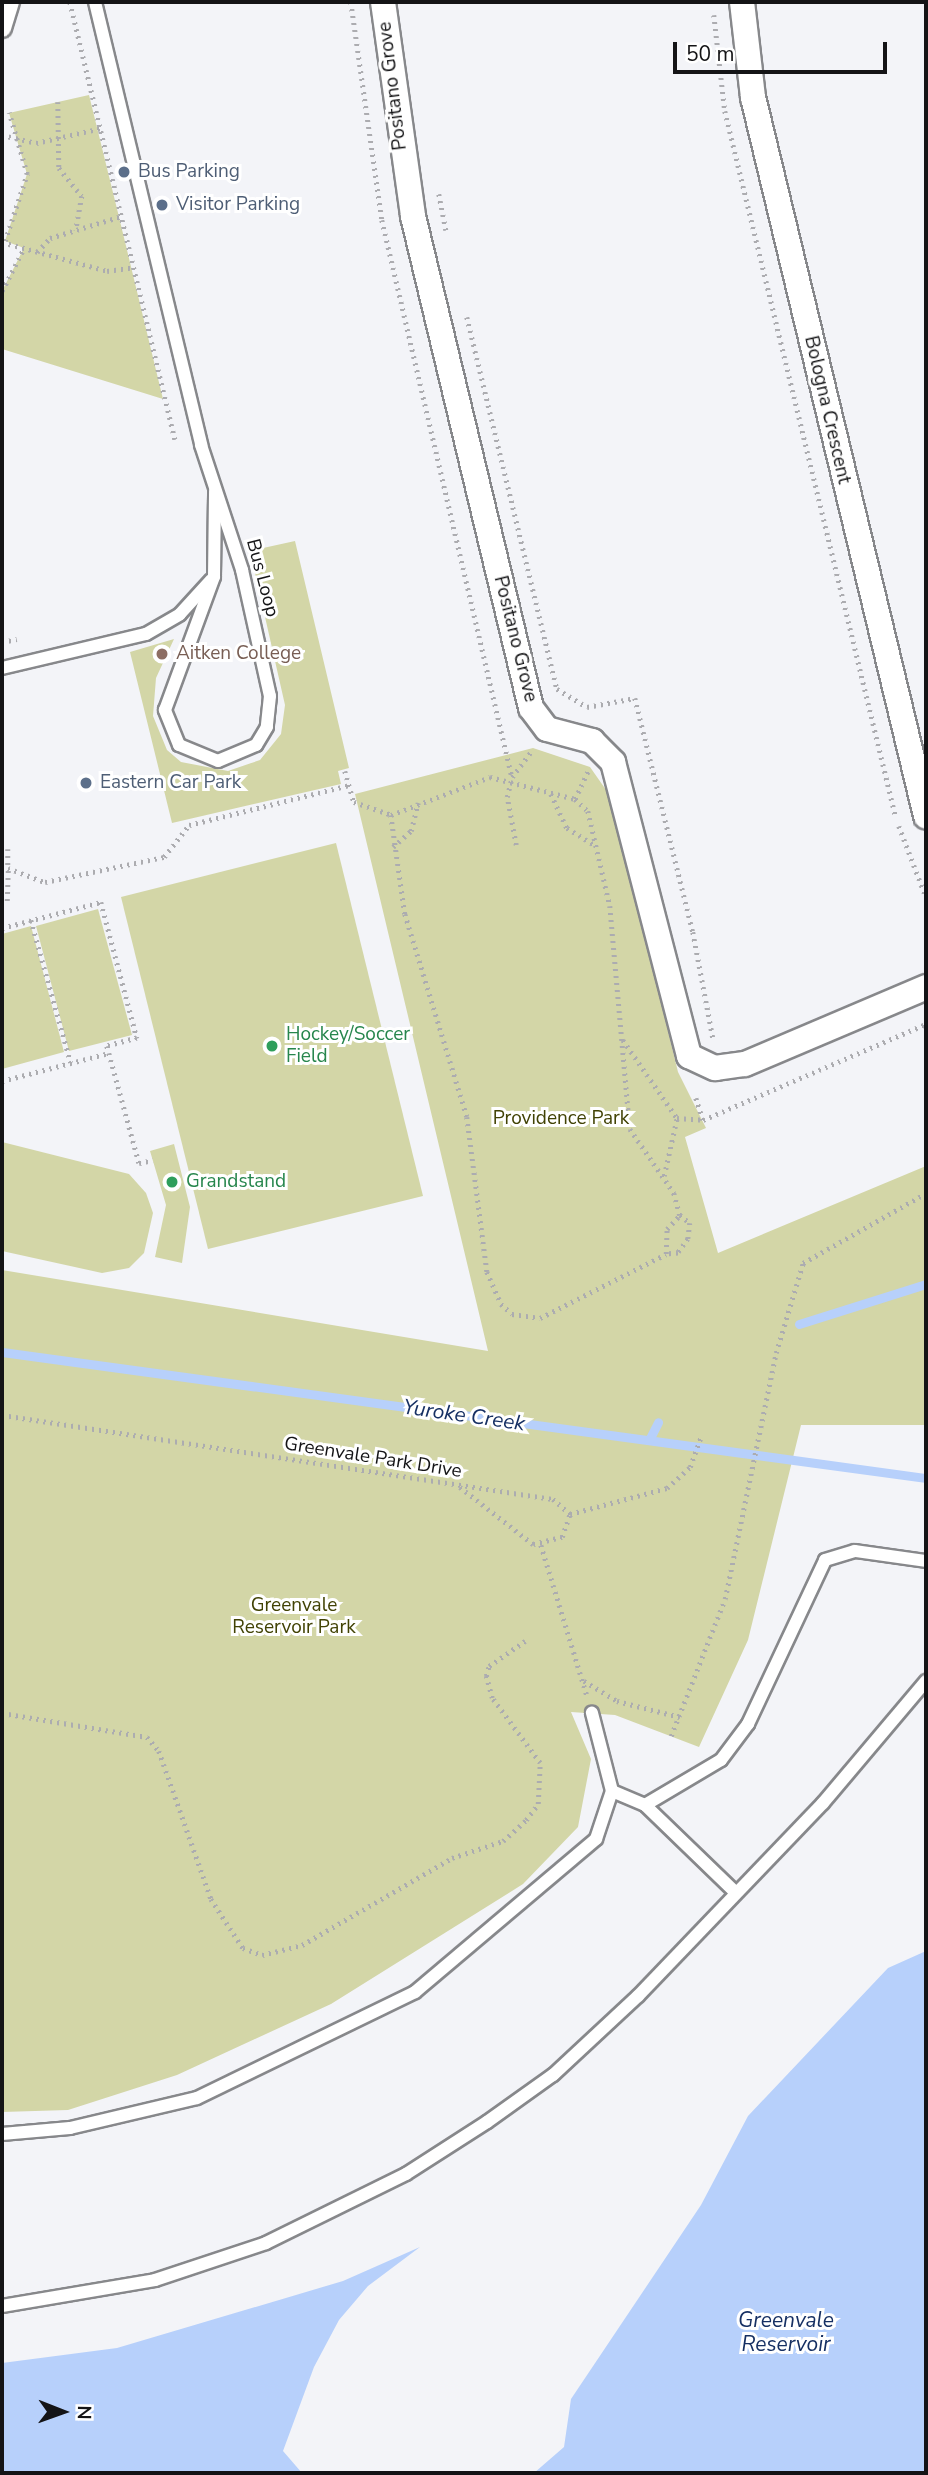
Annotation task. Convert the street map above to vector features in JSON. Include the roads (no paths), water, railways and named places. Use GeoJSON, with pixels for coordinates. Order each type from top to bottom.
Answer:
{"type":"FeatureCollection","features":[{"type":"Feature","properties":{"kind":"street"},"geometry":{"type":"LineString","coordinates":[[2,28],[10,2]]}},
{"type":"Feature","properties":{"kind":"street","name":"Positano Grove"},"geometry":{"type":"LineString","coordinates":[[383,2],[412,216],[531,708],[547,729],[592,741],[613,762],[684,1041],[697,1063],[715,1068],[745,1064],[926,987]]}},
{"type":"Feature","properties":{"kind":"street","name":"Bologna Crescent"},"geometry":{"type":"LineString","coordinates":[[742,2],[754,97],[919,762],[926,816]]}},
{"type":"Feature","properties":{"kind":"lane"},"geometry":{"type":"LineString","coordinates":[[95,2],[215,491]]}},
{"type":"Feature","properties":{"kind":"lane","name":"Bus Loop"},"geometry":{"type":"LineString","coordinates":[[215,491],[242,570],[271,709],[256,745],[218,761],[179,746],[165,710],[214,578],[215,491]]}},
{"type":"Feature","properties":{"kind":"lane"},"geometry":{"type":"LineString","coordinates":[[2,668],[146,634],[180,614],[214,578]]}},
{"type":"Feature","properties":{"kind":"lane"},"geometry":{"type":"LineString","coordinates":[[645,1805],[721,1760],[748,1724],[825,1560],[855,1551],[926,1560]]}},
{"type":"Feature","properties":{"kind":"lane"},"geometry":{"type":"LineString","coordinates":[[2,2306],[77,2297],[168,2276],[266,2244],[406,2174],[553,2075],[823,1802],[926,1681]]}},
{"type":"Feature","properties":{"kind":"lane"},"geometry":{"type":"LineString","coordinates":[[2,2134],[70,2128],[197,2098],[354,2026],[415,1992],[554,1878],[596,1839],[612,1791],[592,1713]]}},
{"type":"Feature","properties":{"kind":"lane"},"geometry":{"type":"LineString","coordinates":[[612,1791],[645,1805],[735,1892]]}},
{"type":"Feature","properties":{"kind":"water","name":"Greenvale Reservoir"},"geometry":{"type":"Polygon","coordinates":[[[926,1951],[926,2473],[534,2473],[564,2447],[571,2399],[701,2205],[748,2116],[888,1968],[926,1951]]]}},
{"type":"Feature","properties":{"kind":"water"},"geometry":{"type":"Polygon","coordinates":[[[420,2247],[368,2286],[339,2320],[314,2367],[283,2451],[302,2473],[2,2473],[2,2363],[117,2348],[343,2281],[420,2247]]]}},
{"type":"Feature","properties":{"kind":"waterway"},"geometry":{"type":"LineString","coordinates":[[799,1324],[926,1284]]}},
{"type":"Feature","properties":{"kind":"waterway","name":"Yuroke Creek"},"geometry":{"type":"LineString","coordinates":[[2,1352],[926,1478]]}},
{"type":"Feature","properties":{"kind":"waterway"},"geometry":{"type":"LineString","coordinates":[[649,1440],[658,1422]]}},
{"type":"Feature","properties":{"kind":"place","name":"Bus Parking"},"geometry":{"type":"Point","coordinates":[124,172]}},
{"type":"Feature","properties":{"kind":"place","name":"Visitor Parking"},"geometry":{"type":"Point","coordinates":[162,205]}},
{"type":"Feature","properties":{"kind":"place","name":"Aitken College"},"geometry":{"type":"Point","coordinates":[162,654]}},
{"type":"Feature","properties":{"kind":"place","name":"Eastern Car Park"},"geometry":{"type":"Point","coordinates":[86,783]}},
{"type":"Feature","properties":{"kind":"place","name":"Hockey/Soccer Field"},"geometry":{"type":"Point","coordinates":[272,1046]}},
{"type":"Feature","properties":{"kind":"place","name":"Grandstand"},"geometry":{"type":"Point","coordinates":[172,1182]}},
{"type":"Feature","properties":{"kind":"park label","name":"Providence Park"},"geometry":{"type":"Point","coordinates":[561,1119]}},
{"type":"Feature","properties":{"kind":"park label","name":"Greenvale Reservoir Park"},"geometry":{"type":"Point","coordinates":[294,1617]}}]}
